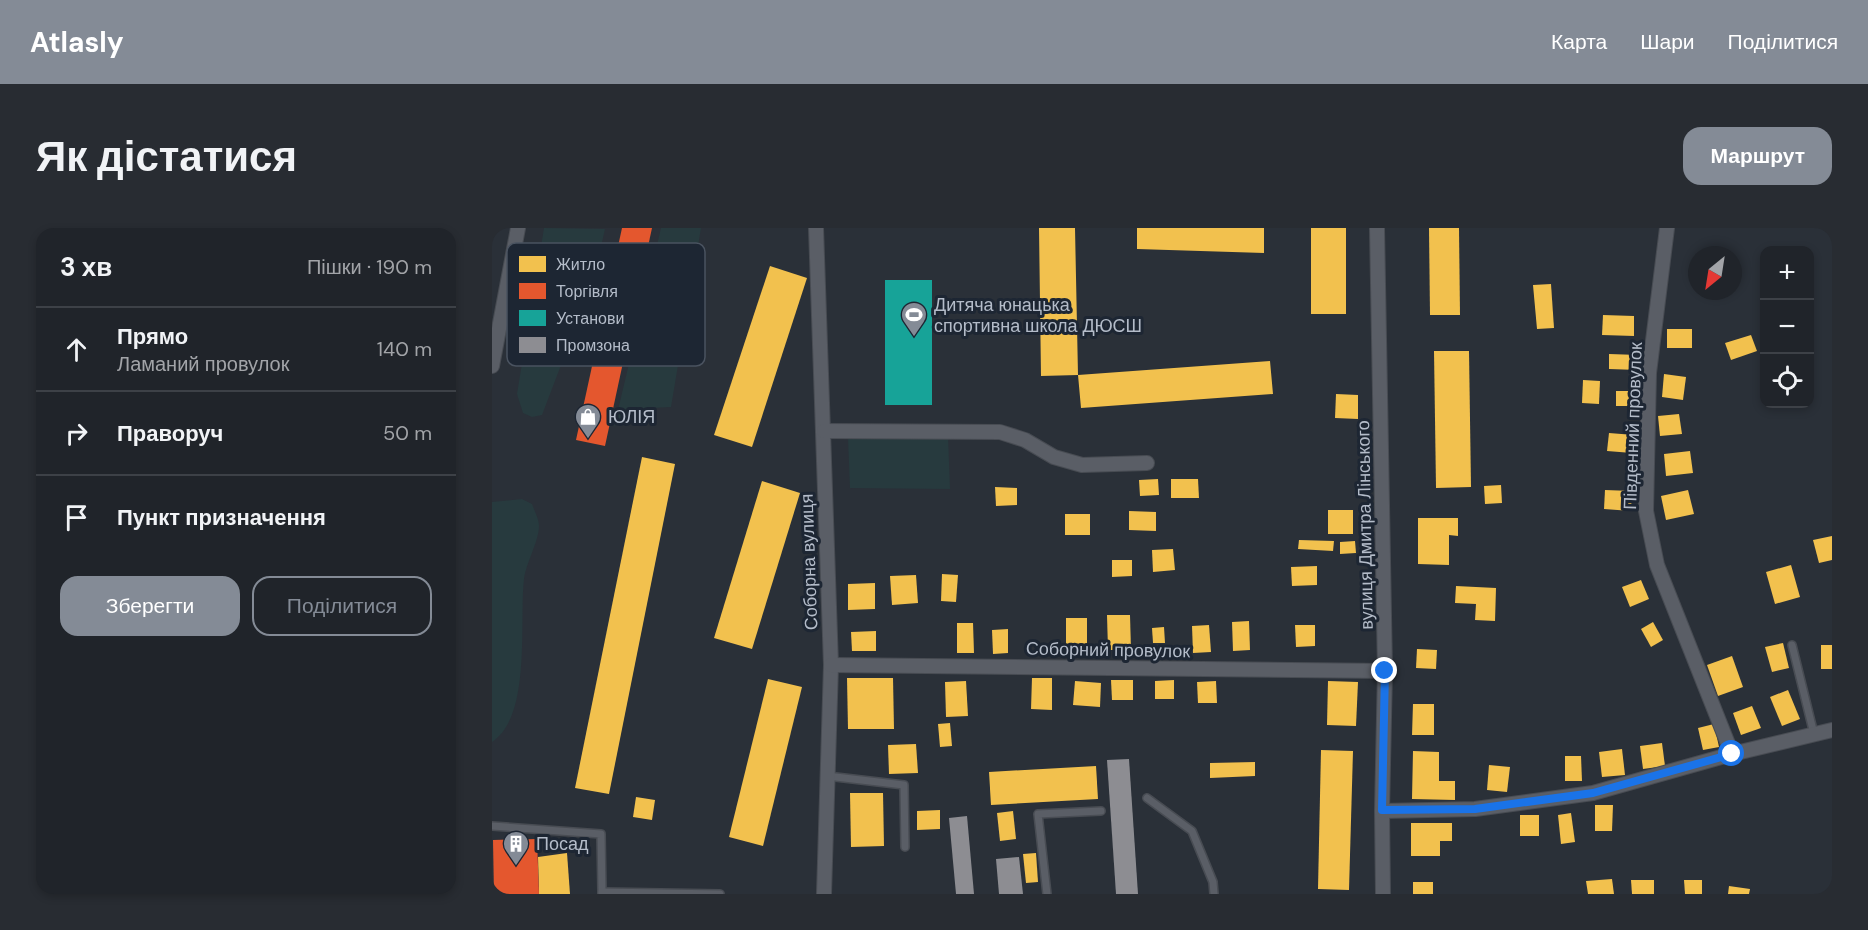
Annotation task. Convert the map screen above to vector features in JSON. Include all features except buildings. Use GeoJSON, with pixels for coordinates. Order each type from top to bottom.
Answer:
{"type":"FeatureCollection","features":[{"type":"Feature","properties":{"kind":"street"},"geometry":{"type":"LineString","coordinates":[[515,243],[518,228]]}},
{"type":"Feature","properties":{"kind":"street","name":"Соборна вулиця"},"geometry":{"type":"LineString","coordinates":[[816,228],[831,665],[824,894]]}},
{"type":"Feature","properties":{"kind":"street","name":"вулиця Дмитра Лінського"},"geometry":{"type":"LineString","coordinates":[[1377,228],[1385,671],[1383,894]]}},
{"type":"Feature","properties":{"kind":"street","name":"Південний провулок"},"geometry":{"type":"LineString","coordinates":[[1667,228],[1649,373],[1646,511],[1657,565],[1732,754]]}},
{"type":"Feature","properties":{"kind":"street"},"geometry":{"type":"LineString","coordinates":[[492,366],[507,286]]}},
{"type":"Feature","properties":{"kind":"street"},"geometry":{"type":"LineString","coordinates":[[824,431],[1000,432],[1025,440],[1054,457],[1082,465],[1147,463]]}},
{"type":"Feature","properties":{"kind":"street","name":"Соборний провулок"},"geometry":{"type":"LineString","coordinates":[[831,665],[1385,671]]}},
{"type":"Feature","properties":{"kind":"street"},"geometry":{"type":"LineString","coordinates":[[1382,810],[1475,809],[1593,793],[1732,754],[1832,730]]}},
{"type":"Feature","properties":{"kind":"lane"},"geometry":{"type":"LineString","coordinates":[[1792,645],[1814,734]]}},
{"type":"Feature","properties":{"kind":"lane"},"geometry":{"type":"LineString","coordinates":[[827,776],[904,785],[905,848]]}},
{"type":"Feature","properties":{"kind":"lane"},"geometry":{"type":"LineString","coordinates":[[1147,798],[1192,831],[1213,882],[1214,894]]}},
{"type":"Feature","properties":{"kind":"lane"},"geometry":{"type":"LineString","coordinates":[[1047,894],[1038,814],[1101,811]]}},
{"type":"Feature","properties":{"kind":"lane"},"geometry":{"type":"LineString","coordinates":[[492,826],[601,834],[602,893],[720,894]]}},
{"type":"Feature","properties":{"kind":"green space"},"geometry":{"type":"Polygon","coordinates":[[[544,228],[605,229],[602,243],[542,243],[544,228]]]}},
{"type":"Feature","properties":{"kind":"green space"},"geometry":{"type":"Polygon","coordinates":[[[661,228],[701,228],[698,243],[657,243],[661,228]]]}},
{"type":"Feature","properties":{"kind":"green space"},"geometry":{"type":"Polygon","coordinates":[[[522,366],[561,366],[542,415],[532,417],[523,413],[517,394],[522,366]]]}},
{"type":"Feature","properties":{"kind":"green space"},"geometry":{"type":"Polygon","coordinates":[[[628,366],[678,366],[671,407],[630,409],[614,427],[628,366]]]}},
{"type":"Feature","properties":{"kind":"green space"},"geometry":{"type":"Polygon","coordinates":[[[948,436],[950,489],[850,488],[848,438],[948,436]]]}},
{"type":"Feature","properties":{"kind":"green space"},"geometry":{"type":"Polygon","coordinates":[[[522,499],[532,504],[539,526],[524,579],[518,690],[513,711],[505,729],[492,742],[492,502],[522,499]]]}},
{"type":"Feature","properties":{"kind":"place","name":"Дитяча юнацька спортивна школа ДЮСШ"},"geometry":{"type":"Point","coordinates":[914,338]}},
{"type":"Feature","properties":{"kind":"place","name":"ЮЛІЯ"},"geometry":{"type":"Point","coordinates":[588,440]}},
{"type":"Feature","properties":{"kind":"place","name":"Посад"},"geometry":{"type":"Point","coordinates":[516,867]}},
{"type":"Feature","properties":{"kind":"route"},"geometry":{"type":"LineString","coordinates":[[1385,671],[1382,810],[1475,809],[1593,793],[1732,754]]}}]}
